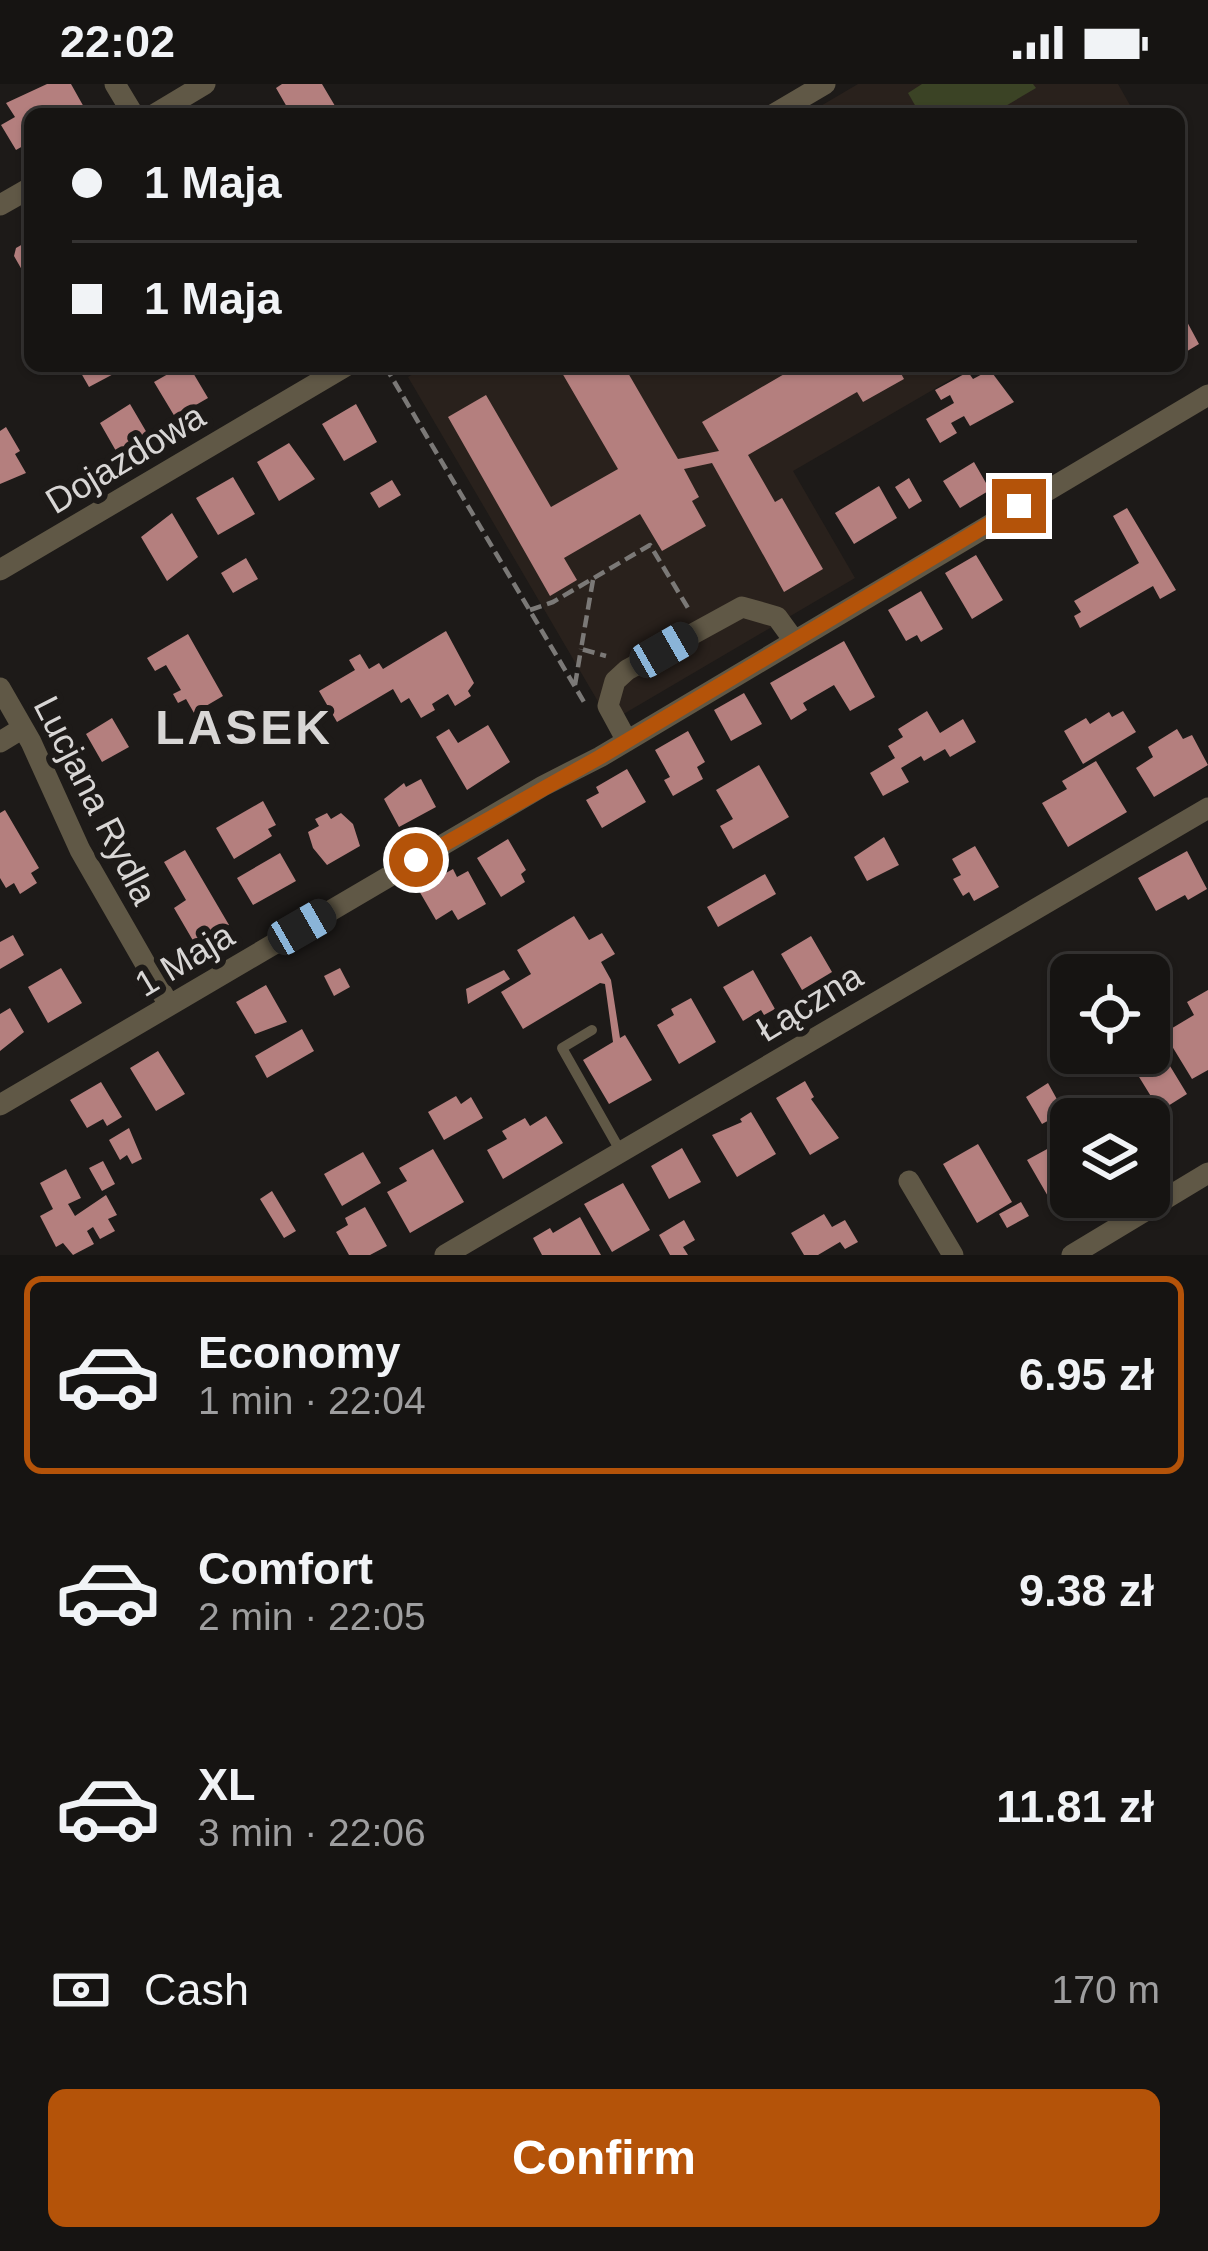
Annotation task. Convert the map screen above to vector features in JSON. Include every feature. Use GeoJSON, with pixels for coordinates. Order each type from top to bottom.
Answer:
{"type":"FeatureCollection","features":[{"type":"Feature","properties":{"kind":"street"},"geometry":{"type":"LineString","coordinates":[[165,108],[205,84]]}},
{"type":"Feature","properties":{"kind":"street"},"geometry":{"type":"LineString","coordinates":[[784,108],[825,84]]}},
{"type":"Feature","properties":{"kind":"street","name":"Dojazdowa"},"geometry":{"type":"LineString","coordinates":[[0,570],[336,372]]}},
{"type":"Feature","properties":{"kind":"street","name":"1 Maja"},"geometry":{"type":"LineString","coordinates":[[0,1105],[627,741],[1208,395]]}},
{"type":"Feature","properties":{"kind":"street"},"geometry":{"type":"LineString","coordinates":[[627,741],[608,706],[615,681],[700,628],[734,610],[753,608],[777,617],[793,639]]}},
{"type":"Feature","properties":{"kind":"street","name":"Lucjana Rydla"},"geometry":{"type":"LineString","coordinates":[[0,688],[80,850],[169,1005]]}},
{"type":"Feature","properties":{"kind":"street"},"geometry":{"type":"LineString","coordinates":[[0,742],[23,728]]}},
{"type":"Feature","properties":{"kind":"street","name":"Łączna"},"geometry":{"type":"LineString","coordinates":[[445,1255],[1208,808]]}},
{"type":"Feature","properties":{"kind":"street"},"geometry":{"type":"LineString","coordinates":[[1072,1255],[1208,1173]]}},
{"type":"Feature","properties":{"kind":"street"},"geometry":{"type":"LineString","coordinates":[[909,1181],[953,1255]]}},
{"type":"Feature","properties":{"kind":"lane"},"geometry":{"type":"LineString","coordinates":[[592,1030],[562,1048],[621,1152]]}},
{"type":"Feature","properties":{"kind":"path"},"geometry":{"type":"LineString","coordinates":[[390,372],[593,718]]}},
{"type":"Feature","properties":{"kind":"path"},"geometry":{"type":"LineString","coordinates":[[530,610],[650,544],[700,628]]}},
{"type":"Feature","properties":{"kind":"path"},"geometry":{"type":"LineString","coordinates":[[575,687],[593,578]]}},
{"type":"Feature","properties":{"kind":"path"},"geometry":{"type":"LineString","coordinates":[[581,649],[609,657]]}},
{"type":"Feature","properties":{"kind":"shaded area"},"geometry":{"type":"Polygon","coordinates":[[[858,84],[1118,84],[1132,108],[817,108],[858,84]]]}},
{"type":"Feature","properties":{"kind":"shaded area"},"geometry":{"type":"Polygon","coordinates":[[[417,372],[964,372],[793,471],[855,578],[610,722],[408,377],[417,372]]]}},
{"type":"Feature","properties":{"kind":"green space"},"geometry":{"type":"Polygon","coordinates":[[[922,84],[1033,84],[1036,88],[1002,108],[917,108],[908,93],[922,84]]]}},
{"type":"Feature","properties":{"kind":"building"},"geometry":{"type":"Polygon","coordinates":[[[47,84],[71,84],[84,108],[24,108],[24,145],[16,150],[1,125],[15,117],[6,103],[47,84]]]}},
{"type":"Feature","properties":{"kind":"building"},"geometry":{"type":"Polygon","coordinates":[[[322,84],[336,108],[288,108],[276,88],[322,84]]]}},
{"type":"Feature","properties":{"kind":"building"},"geometry":{"type":"Polygon","coordinates":[[[24,243],[24,274],[14,256],[24,243]]]}},
{"type":"Feature","properties":{"kind":"building"},"geometry":{"type":"Polygon","coordinates":[[[1185,318],[1199,344],[1185,352],[1185,318]]]}},
{"type":"Feature","properties":{"kind":"building"},"geometry":{"type":"Polygon","coordinates":[[[80,372],[117,372],[89,387],[80,372]]]}},
{"type":"Feature","properties":{"kind":"building"},"geometry":{"type":"Polygon","coordinates":[[[172,372],[193,372],[208,398],[175,417],[154,382],[172,372]]]}},
{"type":"Feature","properties":{"kind":"building"},"geometry":{"type":"Polygon","coordinates":[[[561,372],[627,372],[678,459],[719,451],[702,422],[788,372],[900,372],[904,379],[863,402],[857,392],[748,455],[775,502],[782,498],[823,569],[784,592],[712,463],[684,469],[699,497],[692,501],[706,526],[662,551],[640,514],[564,558],[577,580],[550,596],[448,417],[486,395],[551,507],[618,469],[561,372]]]}},
{"type":"Feature","properties":{"kind":"building"},"geometry":{"type":"Polygon","coordinates":[[[968,372],[973,379],[992,372],[1014,402],[970,426],[964,416],[951,423],[957,433],[940,443],[926,419],[954,403],[950,395],[941,400],[935,390],[968,372]]]}},
{"type":"Feature","properties":{"kind":"building"},"geometry":{"type":"Polygon","coordinates":[[[130,404],[147,433],[116,451],[100,423],[130,404]]]}},
{"type":"Feature","properties":{"kind":"building"},"geometry":{"type":"Polygon","coordinates":[[[356,404],[377,442],[344,461],[322,424],[356,404]]]}},
{"type":"Feature","properties":{"kind":"building"},"geometry":{"type":"Polygon","coordinates":[[[6,427],[26,473],[0,484],[0,431],[6,427]]]}},
{"type":"Feature","properties":{"kind":"building"},"geometry":{"type":"Polygon","coordinates":[[[289,443],[315,479],[279,501],[257,462],[289,443]]]}},
{"type":"Feature","properties":{"kind":"building"},"geometry":{"type":"Polygon","coordinates":[[[974,462],[990,490],[960,508],[943,481],[974,462]]]}},
{"type":"Feature","properties":{"kind":"building"},"geometry":{"type":"Polygon","coordinates":[[[233,477],[255,514],[218,535],[196,498],[233,477]]]}},
{"type":"Feature","properties":{"kind":"building"},"geometry":{"type":"Polygon","coordinates":[[[909,478],[922,501],[909,509],[895,487],[909,478]]]}},
{"type":"Feature","properties":{"kind":"building"},"geometry":{"type":"Polygon","coordinates":[[[392,480],[401,495],[379,508],[370,493],[392,480]]]}},
{"type":"Feature","properties":{"kind":"building"},"geometry":{"type":"Polygon","coordinates":[[[879,486],[897,518],[854,544],[835,513],[879,486]]]}},
{"type":"Feature","properties":{"kind":"building"},"geometry":{"type":"Polygon","coordinates":[[[1127,508],[1176,590],[1160,599],[1153,586],[1080,628],[1074,616],[1081,612],[1074,601],[1139,563],[1113,516],[1127,508]]]}},
{"type":"Feature","properties":{"kind":"building"},"geometry":{"type":"Polygon","coordinates":[[[172,513],[198,557],[167,581],[141,537],[172,513]]]}},
{"type":"Feature","properties":{"kind":"building"},"geometry":{"type":"Polygon","coordinates":[[[976,555],[1003,600],[972,619],[945,573],[976,555]]]}},
{"type":"Feature","properties":{"kind":"building"},"geometry":{"type":"Polygon","coordinates":[[[246,558],[258,579],[233,593],[221,573],[246,558]]]}},
{"type":"Feature","properties":{"kind":"building"},"geometry":{"type":"Polygon","coordinates":[[[921,591],[943,629],[921,642],[917,635],[906,641],[888,610],[921,591]]]}},
{"type":"Feature","properties":{"kind":"building"},"geometry":{"type":"Polygon","coordinates":[[[446,631],[474,683],[468,691],[471,696],[455,706],[448,694],[421,718],[409,698],[401,703],[393,689],[337,722],[319,691],[355,670],[349,660],[360,654],[369,669],[379,663],[383,669],[446,631]]]}},
{"type":"Feature","properties":{"kind":"building"},"geometry":{"type":"Polygon","coordinates":[[[188,634],[223,696],[194,713],[186,699],[178,703],[173,694],[181,690],[166,665],[155,671],[147,658],[188,634]]]}},
{"type":"Feature","properties":{"kind":"building"},"geometry":{"type":"Polygon","coordinates":[[[844,641],[875,697],[850,711],[834,685],[803,703],[807,710],[791,720],[770,683],[844,641]]]}},
{"type":"Feature","properties":{"kind":"building"},"geometry":{"type":"Polygon","coordinates":[[[744,693],[762,724],[731,741],[714,710],[744,693]]]}},
{"type":"Feature","properties":{"kind":"building"},"geometry":{"type":"Polygon","coordinates":[[[927,711],[940,733],[963,719],[976,742],[950,757],[945,749],[924,761],[921,756],[901,768],[909,782],[883,796],[870,773],[895,758],[888,746],[903,737],[898,729],[927,711]]]}},
{"type":"Feature","properties":{"kind":"building"},"geometry":{"type":"Polygon","coordinates":[[[1123,711],[1136,732],[1083,764],[1064,731],[1086,718],[1090,724],[1109,712],[1112,717],[1123,711]]]}},
{"type":"Feature","properties":{"kind":"building"},"geometry":{"type":"Polygon","coordinates":[[[112,718],[129,747],[102,762],[86,734],[112,718]]]}},
{"type":"Feature","properties":{"kind":"building"},"geometry":{"type":"Polygon","coordinates":[[[488,725],[510,762],[467,790],[436,737],[449,729],[458,743],[488,725]]]}},
{"type":"Feature","properties":{"kind":"building"},"geometry":{"type":"Polygon","coordinates":[[[1177,729],[1183,739],[1192,735],[1208,765],[1154,797],[1136,768],[1153,757],[1148,747],[1177,729]]]}},
{"type":"Feature","properties":{"kind":"building"},"geometry":{"type":"Polygon","coordinates":[[[688,731],[705,762],[697,767],[703,779],[673,796],[664,780],[670,777],[655,750],[688,731]]]}},
{"type":"Feature","properties":{"kind":"building"},"geometry":{"type":"Polygon","coordinates":[[[1096,761],[1127,812],[1068,847],[1042,803],[1067,789],[1062,781],[1096,761]]]}},
{"type":"Feature","properties":{"kind":"building"},"geometry":{"type":"Polygon","coordinates":[[[759,765],[789,817],[733,849],[720,826],[733,819],[716,790],[759,765]]]}},
{"type":"Feature","properties":{"kind":"building"},"geometry":{"type":"Polygon","coordinates":[[[627,769],[646,802],[602,828],[586,800],[599,793],[596,787],[627,769]]]}},
{"type":"Feature","properties":{"kind":"building"},"geometry":{"type":"Polygon","coordinates":[[[421,779],[436,807],[399,827],[384,799],[404,783],[406,787],[421,779]]]}},
{"type":"Feature","properties":{"kind":"building"},"geometry":{"type":"Polygon","coordinates":[[[263,801],[276,825],[268,829],[272,836],[234,859],[216,828],[263,801]]]}},
{"type":"Feature","properties":{"kind":"building"},"geometry":{"type":"Polygon","coordinates":[[[5,810],[39,868],[31,873],[37,883],[20,894],[14,883],[6,888],[0,878],[0,813],[5,810]]]}},
{"type":"Feature","properties":{"kind":"building"},"geometry":{"type":"Polygon","coordinates":[[[327,813],[331,819],[341,813],[353,824],[360,846],[327,865],[313,848],[308,832],[319,826],[315,819],[327,813]]]}},
{"type":"Feature","properties":{"kind":"building"},"geometry":{"type":"Polygon","coordinates":[[[884,837],[899,865],[867,881],[854,857],[884,837]]]}},
{"type":"Feature","properties":{"kind":"building"},"geometry":{"type":"Polygon","coordinates":[[[508,839],[526,870],[521,874],[525,882],[501,897],[477,858],[508,839]]]}},
{"type":"Feature","properties":{"kind":"building"},"geometry":{"type":"Polygon","coordinates":[[[975,846],[999,887],[974,901],[969,892],[963,896],[953,879],[961,875],[952,859],[975,846]]]}},
{"type":"Feature","properties":{"kind":"building"},"geometry":{"type":"Polygon","coordinates":[[[185,850],[229,925],[195,944],[174,908],[186,900],[164,862],[185,850]]]}},
{"type":"Feature","properties":{"kind":"building"},"geometry":{"type":"Polygon","coordinates":[[[1187,851],[1207,889],[1156,911],[1138,878],[1187,851]]]}},
{"type":"Feature","properties":{"kind":"building"},"geometry":{"type":"Polygon","coordinates":[[[280,853],[296,881],[253,905],[237,878],[280,853]]]}},
{"type":"Feature","properties":{"kind":"building"},"geometry":{"type":"Polygon","coordinates":[[[453,869],[457,877],[468,871],[486,904],[458,920],[452,910],[436,920],[418,889],[453,869]]]}},
{"type":"Feature","properties":{"kind":"building"},"geometry":{"type":"Polygon","coordinates":[[[765,874],[776,894],[718,927],[707,907],[765,874]]]}},
{"type":"Feature","properties":{"kind":"building"},"geometry":{"type":"Polygon","coordinates":[[[574,916],[589,940],[602,933],[615,954],[601,962],[611,980],[620,1038],[625,1035],[652,1080],[609,1104],[583,1060],[613,1042],[605,984],[523,1029],[501,992],[531,974],[517,950],[574,916]]]}},
{"type":"Feature","properties":{"kind":"building"},"geometry":{"type":"Polygon","coordinates":[[[13,935],[24,955],[0,969],[0,942],[13,935]]]}},
{"type":"Feature","properties":{"kind":"building"},"geometry":{"type":"Polygon","coordinates":[[[811,936],[832,972],[802,990],[781,954],[811,936]]]}},
{"type":"Feature","properties":{"kind":"building"},"geometry":{"type":"Polygon","coordinates":[[[61,968],[82,1003],[48,1023],[28,987],[61,968]]]}},
{"type":"Feature","properties":{"kind":"building"},"geometry":{"type":"Polygon","coordinates":[[[340,968],[350,987],[334,996],[324,976],[340,968]]]}},
{"type":"Feature","properties":{"kind":"building"},"geometry":{"type":"Polygon","coordinates":[[[504,970],[510,979],[468,1004],[466,989],[504,970]]]}},
{"type":"Feature","properties":{"kind":"building"},"geometry":{"type":"Polygon","coordinates":[[[753,970],[775,1009],[764,1015],[761,1010],[743,1021],[723,987],[753,970]]]}},
{"type":"Feature","properties":{"kind":"building"},"geometry":{"type":"Polygon","coordinates":[[[266,985],[287,1022],[255,1034],[236,1002],[266,985]]]}},
{"type":"Feature","properties":{"kind":"building"},"geometry":{"type":"Polygon","coordinates":[[[1208,990],[1208,1070],[1192,1079],[1170,1043],[1170,1029],[1194,1015],[1187,1002],[1208,990]]]}},
{"type":"Feature","properties":{"kind":"building"},"geometry":{"type":"Polygon","coordinates":[[[691,998],[716,1042],[679,1064],[657,1025],[674,1015],[671,1009],[691,998]]]}},
{"type":"Feature","properties":{"kind":"building"},"geometry":{"type":"Polygon","coordinates":[[[10,1008],[24,1032],[0,1051],[0,1014],[10,1008]]]}},
{"type":"Feature","properties":{"kind":"building"},"geometry":{"type":"Polygon","coordinates":[[[302,1029],[314,1051],[267,1078],[255,1056],[302,1029]]]}},
{"type":"Feature","properties":{"kind":"building"},"geometry":{"type":"Polygon","coordinates":[[[158,1051],[185,1094],[156,1111],[130,1068],[158,1051]]]}},
{"type":"Feature","properties":{"kind":"building"},"geometry":{"type":"Polygon","coordinates":[[[1170,1066],[1187,1094],[1170,1105],[1170,1098],[1152,1098],[1137,1074],[1170,1074],[1170,1066]]]}},
{"type":"Feature","properties":{"kind":"building"},"geometry":{"type":"Polygon","coordinates":[[[805,1081],[811,1099],[839,1138],[810,1155],[776,1098],[805,1081]]]}},
{"type":"Feature","properties":{"kind":"building"},"geometry":{"type":"Polygon","coordinates":[[[101,1082],[122,1117],[107,1126],[103,1119],[87,1128],[70,1100],[101,1082]]]}},
{"type":"Feature","properties":{"kind":"building"},"geometry":{"type":"Polygon","coordinates":[[[1048,1083],[1056,1098],[1050,1098],[1050,1120],[1042,1124],[1026,1097],[1048,1083]]]}},
{"type":"Feature","properties":{"kind":"building"},"geometry":{"type":"Polygon","coordinates":[[[456,1096],[461,1104],[471,1097],[483,1118],[444,1140],[428,1112],[456,1096]]]}},
{"type":"Feature","properties":{"kind":"building"},"geometry":{"type":"Polygon","coordinates":[[[751,1112],[776,1154],[737,1177],[712,1135],[742,1122],[751,1112]]]}},
{"type":"Feature","properties":{"kind":"building"},"geometry":{"type":"Polygon","coordinates":[[[546,1116],[563,1143],[503,1179],[487,1150],[507,1139],[502,1131],[525,1118],[530,1126],[546,1116]]]}},
{"type":"Feature","properties":{"kind":"building"},"geometry":{"type":"Polygon","coordinates":[[[129,1128],[142,1159],[132,1164],[127,1155],[120,1160],[109,1140],[129,1128]]]}},
{"type":"Feature","properties":{"kind":"building"},"geometry":{"type":"Polygon","coordinates":[[[978,1144],[1012,1202],[977,1223],[943,1164],[978,1144]]]}},
{"type":"Feature","properties":{"kind":"building"},"geometry":{"type":"Polygon","coordinates":[[[1050,1147],[1050,1200],[1027,1160],[1050,1147]]]}},
{"type":"Feature","properties":{"kind":"building"},"geometry":{"type":"Polygon","coordinates":[[[682,1148],[701,1182],[669,1199],[651,1166],[682,1148]]]}},
{"type":"Feature","properties":{"kind":"building"},"geometry":{"type":"Polygon","coordinates":[[[433,1149],[464,1202],[410,1233],[387,1192],[407,1181],[399,1168],[433,1149]]]}},
{"type":"Feature","properties":{"kind":"building"},"geometry":{"type":"Polygon","coordinates":[[[363,1152],[381,1183],[342,1206],[324,1174],[363,1152]]]}},
{"type":"Feature","properties":{"kind":"building"},"geometry":{"type":"Polygon","coordinates":[[[103,1161],[115,1184],[102,1191],[89,1168],[103,1161]]]}},
{"type":"Feature","properties":{"kind":"building"},"geometry":{"type":"Polygon","coordinates":[[[66,1169],[81,1198],[68,1204],[75,1216],[106,1195],[117,1215],[108,1219],[115,1231],[100,1239],[93,1227],[87,1231],[94,1244],[73,1255],[63,1243],[56,1247],[40,1216],[53,1209],[40,1183],[66,1169]]]}},
{"type":"Feature","properties":{"kind":"building"},"geometry":{"type":"Polygon","coordinates":[[[623,1183],[650,1230],[612,1252],[584,1204],[623,1183]]]}},
{"type":"Feature","properties":{"kind":"building"},"geometry":{"type":"Polygon","coordinates":[[[272,1191],[296,1231],[284,1238],[260,1199],[272,1191]]]}},
{"type":"Feature","properties":{"kind":"building"},"geometry":{"type":"Polygon","coordinates":[[[1021,1202],[1029,1216],[1007,1228],[999,1214],[1021,1202]]]}},
{"type":"Feature","properties":{"kind":"building"},"geometry":{"type":"Polygon","coordinates":[[[365,1207],[387,1246],[370,1255],[349,1255],[336,1232],[348,1225],[345,1218],[365,1207]]]}},
{"type":"Feature","properties":{"kind":"building"},"geometry":{"type":"Polygon","coordinates":[[[824,1214],[832,1227],[845,1220],[858,1242],[845,1249],[840,1242],[818,1255],[804,1255],[791,1233],[824,1214]]]}},
{"type":"Feature","properties":{"kind":"building"},"geometry":{"type":"Polygon","coordinates":[[[580,1217],[601,1255],[542,1255],[533,1238],[580,1217]]]}},
{"type":"Feature","properties":{"kind":"building"},"geometry":{"type":"Polygon","coordinates":[[[684,1220],[695,1240],[683,1247],[688,1255],[670,1255],[659,1235],[684,1220]]]}},
{"type":"Feature","properties":{"kind":"district","name":"LASEK"},"geometry":{"type":"Point","coordinates":[244,727]}},
{"type":"Feature","properties":{"kind":"route"},"geometry":{"type":"LineString","coordinates":[[416,860],[600,757],[1019,506]]}}]}
